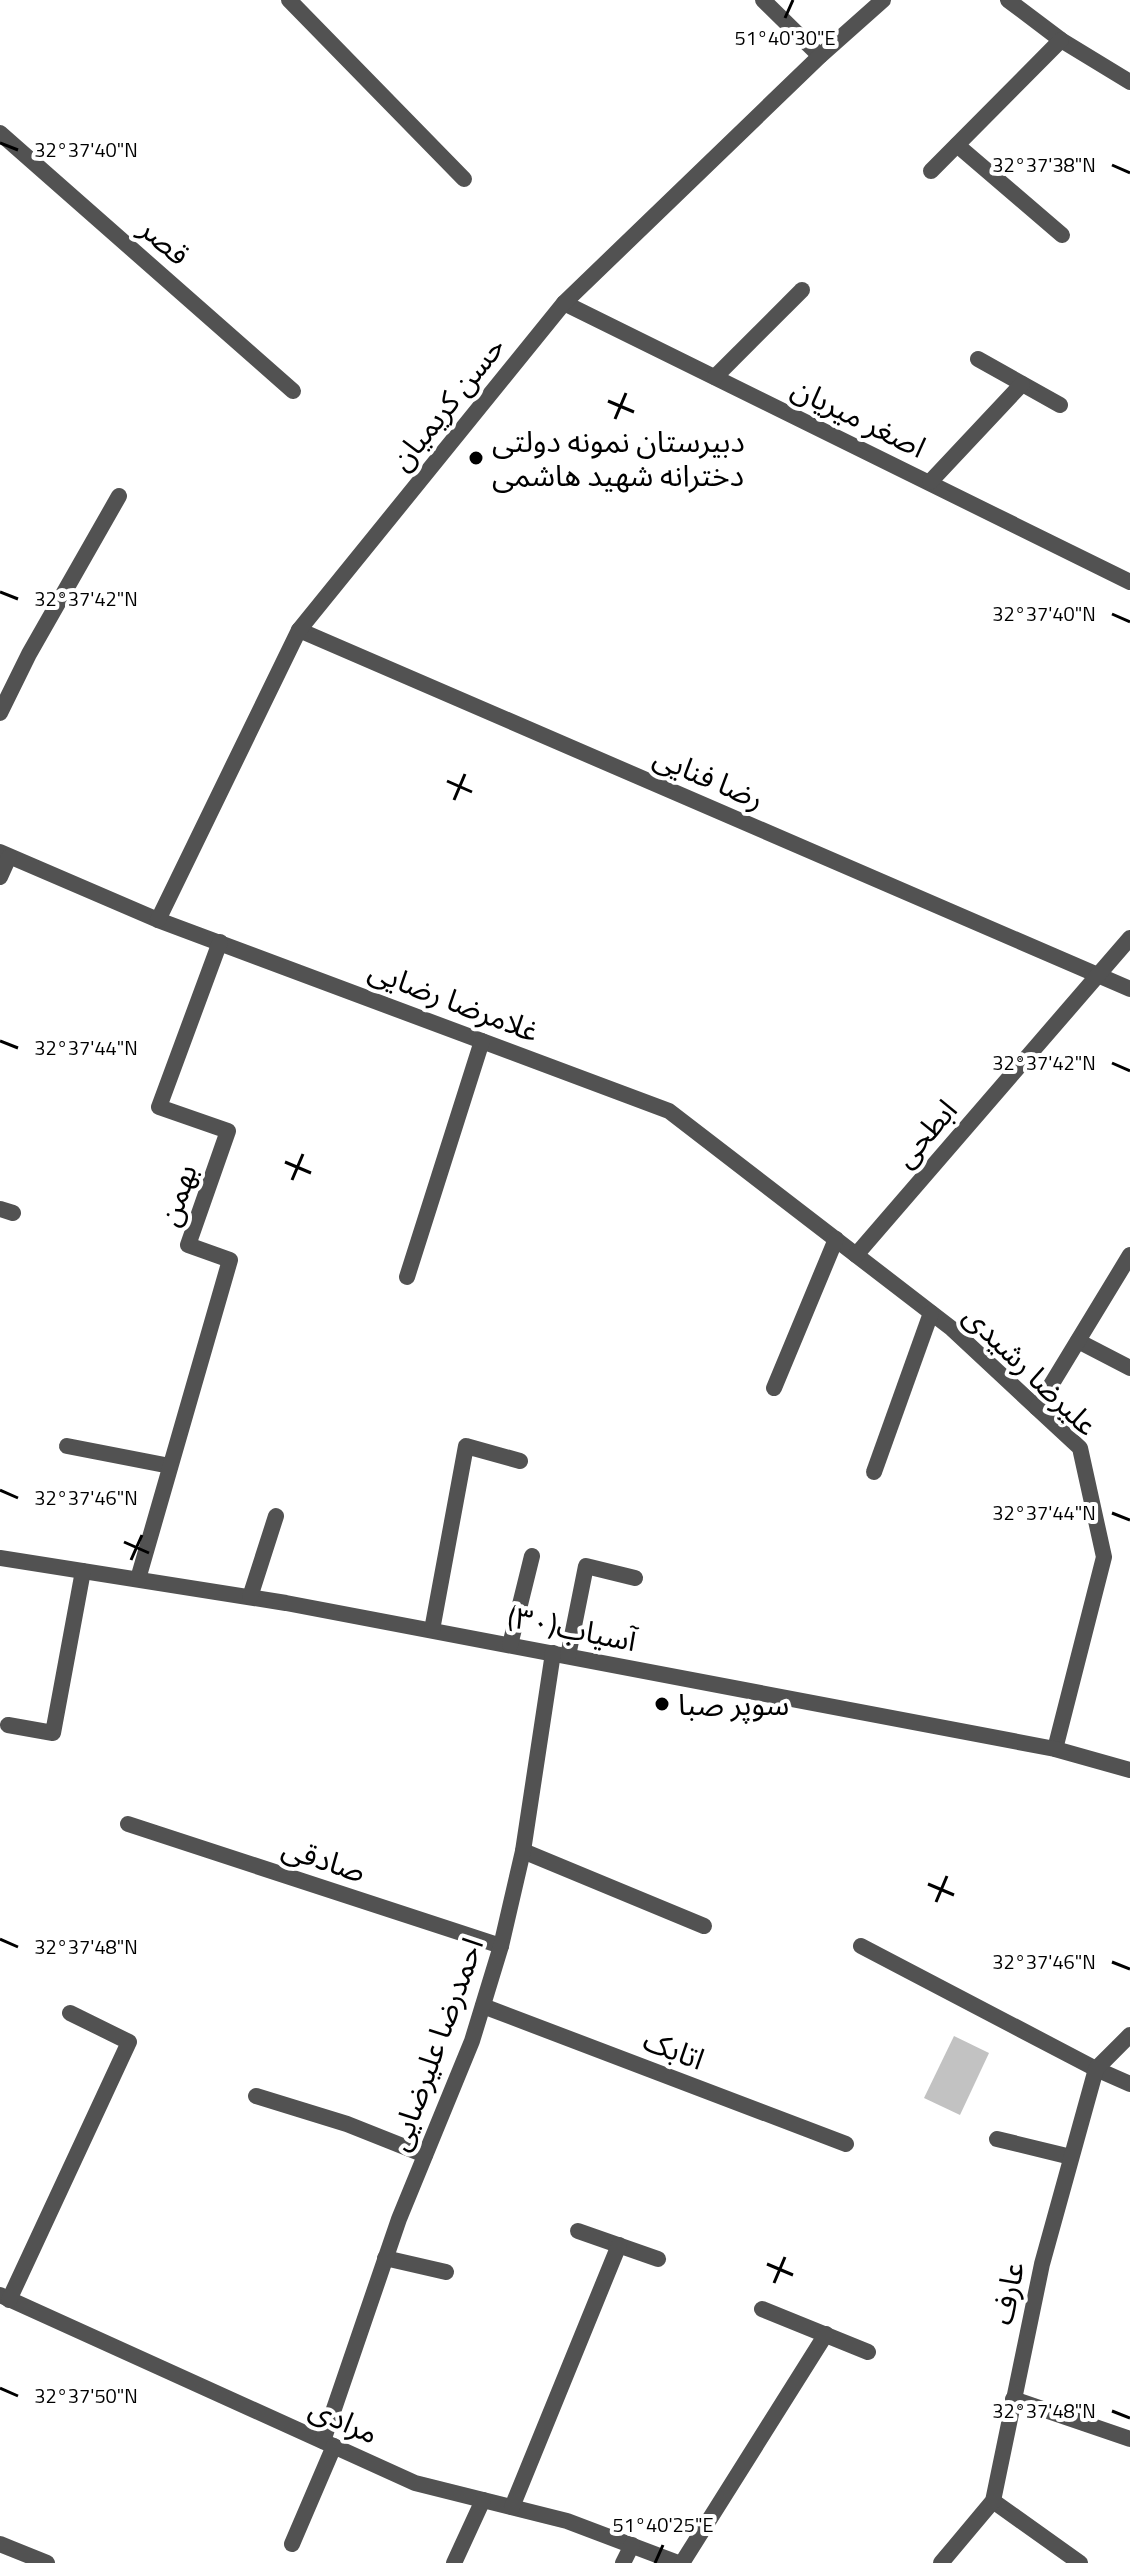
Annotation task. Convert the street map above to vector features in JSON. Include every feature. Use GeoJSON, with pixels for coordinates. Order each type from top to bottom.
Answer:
{"type":"FeatureCollection","features":[{"type":"Feature","properties":{"kind":"street"},"geometry":{"type":"LineString","coordinates":[[289,0],[464,179]]}},
{"type":"Feature","properties":{"kind":"street"},"geometry":{"type":"LineString","coordinates":[[763,0],[820,56]]}},
{"type":"Feature","properties":{"kind":"street","name":"حسن کریمیان"},"geometry":{"type":"LineString","coordinates":[[158,920],[299,630],[564,303],[820,56],[883,0]]}},
{"type":"Feature","properties":{"kind":"street"},"geometry":{"type":"LineString","coordinates":[[1008,0],[1061,40],[1130,82]]}},
{"type":"Feature","properties":{"kind":"street"},"geometry":{"type":"LineString","coordinates":[[931,171],[1061,40]]}},
{"type":"Feature","properties":{"kind":"street","name":"قصر"},"geometry":{"type":"LineString","coordinates":[[0,133],[293,391]]}},
{"type":"Feature","properties":{"kind":"street"},"geometry":{"type":"LineString","coordinates":[[957,145],[1062,235]]}},
{"type":"Feature","properties":{"kind":"street"},"geometry":{"type":"LineString","coordinates":[[715,377],[802,290]]}},
{"type":"Feature","properties":{"kind":"street","name":"اصغر میریان"},"geometry":{"type":"LineString","coordinates":[[564,303],[1130,582]]}},
{"type":"Feature","properties":{"kind":"street"},"geometry":{"type":"LineString","coordinates":[[978,359],[1060,405]]}},
{"type":"Feature","properties":{"kind":"street"},"geometry":{"type":"LineString","coordinates":[[930,482],[1022,384]]}},
{"type":"Feature","properties":{"kind":"street"},"geometry":{"type":"LineString","coordinates":[[0,713],[29,654],[119,496]]}},
{"type":"Feature","properties":{"kind":"street","name":"رضا فنایی"},"geometry":{"type":"LineString","coordinates":[[299,630],[1130,989]]}},
{"type":"Feature","properties":{"kind":"street"},"geometry":{"type":"LineString","coordinates":[[0,877],[4,855]]}},
{"type":"Feature","properties":{"kind":"street","name":"غلامرضا رضایی"},"geometry":{"type":"LineString","coordinates":[[4,855],[158,920],[669,1111],[856,1255]]}},
{"type":"Feature","properties":{"kind":"street","name":"ابطحی"},"geometry":{"type":"LineString","coordinates":[[856,1255],[1130,938]]}},
{"type":"Feature","properties":{"kind":"street","name":"بهمن"},"geometry":{"type":"LineString","coordinates":[[138,1579],[230,1260],[188,1245],[228,1131],[159,1107],[220,942]]}},
{"type":"Feature","properties":{"kind":"street"},"geometry":{"type":"LineString","coordinates":[[407,1277],[482,1041]]}},
{"type":"Feature","properties":{"kind":"street"},"geometry":{"type":"LineString","coordinates":[[774,1388],[836,1239]]}},
{"type":"Feature","properties":{"kind":"street","name":"علیرضا رشیدی"},"geometry":{"type":"LineString","coordinates":[[856,1255],[951,1328],[1080,1448],[1104,1557],[1055,1749]]}},
{"type":"Feature","properties":{"kind":"street"},"geometry":{"type":"LineString","coordinates":[[1037,1408],[1130,1255]]}},
{"type":"Feature","properties":{"kind":"street"},"geometry":{"type":"LineString","coordinates":[[874,1472],[931,1313]]}},
{"type":"Feature","properties":{"kind":"street"},"geometry":{"type":"LineString","coordinates":[[1078,1341],[1130,1368]]}},
{"type":"Feature","properties":{"kind":"street"},"geometry":{"type":"LineString","coordinates":[[67,1446],[170,1466]]}},
{"type":"Feature","properties":{"kind":"street"},"geometry":{"type":"LineString","coordinates":[[432,1630],[466,1446],[520,1461]]}},
{"type":"Feature","properties":{"kind":"street"},"geometry":{"type":"LineString","coordinates":[[250,1597],[276,1516]]}},
{"type":"Feature","properties":{"kind":"street"},"geometry":{"type":"LineString","coordinates":[[510,1645],[532,1556]]}},
{"type":"Feature","properties":{"kind":"street","name":"آسیاب(۳۰)"},"geometry":{"type":"LineString","coordinates":[[0,1558],[250,1597],[432,1630],[1055,1749],[1130,1770]]}},
{"type":"Feature","properties":{"kind":"street","name":"احمدرضا علیرضایی"},"geometry":{"type":"LineString","coordinates":[[292,2544],[328,2444],[385,2258],[472,2041],[483,2006],[501,1946],[523,1851],[561,1655],[586,1566],[635,1578]]}},
{"type":"Feature","properties":{"kind":"street"},"geometry":{"type":"LineString","coordinates":[[8,1725],[53,1733],[83,1571]]}},
{"type":"Feature","properties":{"kind":"street","name":"صادقی"},"geometry":{"type":"LineString","coordinates":[[128,1824],[501,1946]]}},
{"type":"Feature","properties":{"kind":"street"},"geometry":{"type":"LineString","coordinates":[[523,1851],[704,1926]]}},
{"type":"Feature","properties":{"kind":"street"},"geometry":{"type":"LineString","coordinates":[[861,1946],[1130,2084]]}},
{"type":"Feature","properties":{"kind":"street","name":"اتابک"},"geometry":{"type":"LineString","coordinates":[[483,2006],[846,2144]]}},
{"type":"Feature","properties":{"kind":"street"},"geometry":{"type":"LineString","coordinates":[[4,2297],[129,2042],[70,2013]]}},
{"type":"Feature","properties":{"kind":"street","name":"عارف"},"geometry":{"type":"LineString","coordinates":[[941,2563],[993,2501],[1042,2264],[1096,2069],[1130,2035]]}},
{"type":"Feature","properties":{"kind":"street"},"geometry":{"type":"LineString","coordinates":[[256,2096],[347,2124],[425,2155]]}},
{"type":"Feature","properties":{"kind":"street"},"geometry":{"type":"LineString","coordinates":[[997,2139],[1071,2157]]}},
{"type":"Feature","properties":{"kind":"street"},"geometry":{"type":"LineString","coordinates":[[578,2231],[658,2259]]}},
{"type":"Feature","properties":{"kind":"street"},"geometry":{"type":"LineString","coordinates":[[512,2507],[619,2245]]}},
{"type":"Feature","properties":{"kind":"street"},"geometry":{"type":"LineString","coordinates":[[385,2258],[446,2272]]}},
{"type":"Feature","properties":{"kind":"street","name":"مرادی"},"geometry":{"type":"LineString","coordinates":[[4,2297],[415,2483],[567,2521],[680,2563]]}},
{"type":"Feature","properties":{"kind":"street"},"geometry":{"type":"LineString","coordinates":[[762,2309],[868,2352]]}},
{"type":"Feature","properties":{"kind":"street"},"geometry":{"type":"LineString","coordinates":[[680,2563],[826,2334]]}},
{"type":"Feature","properties":{"kind":"street"},"geometry":{"type":"LineString","coordinates":[[1013,2399],[1130,2439]]}},
{"type":"Feature","properties":{"kind":"street"},"geometry":{"type":"LineString","coordinates":[[454,2563],[483,2500]]}},
{"type":"Feature","properties":{"kind":"street"},"geometry":{"type":"LineString","coordinates":[[993,2501],[1080,2563]]}},
{"type":"Feature","properties":{"kind":"street"},"geometry":{"type":"LineString","coordinates":[[0,2544],[40,2562]]}},
{"type":"Feature","properties":{"kind":"street"},"geometry":{"type":"LineString","coordinates":[[623,2563],[632,2545]]}},
{"type":"Feature","properties":{"kind":"building"},"geometry":{"type":"Polygon","coordinates":[[[954,2036],[989,2053],[960,2115],[924,2098],[954,2036]]]}},
{"type":"Feature","properties":{"kind":"place","name":"دبیرستان نمونه دولتی دخترانه شهید هاشمی"},"geometry":{"type":"Point","coordinates":[476,458]}},
{"type":"Feature","properties":{"kind":"place","name":"سوپر صبا"},"geometry":{"type":"Point","coordinates":[662,1704]}}]}
